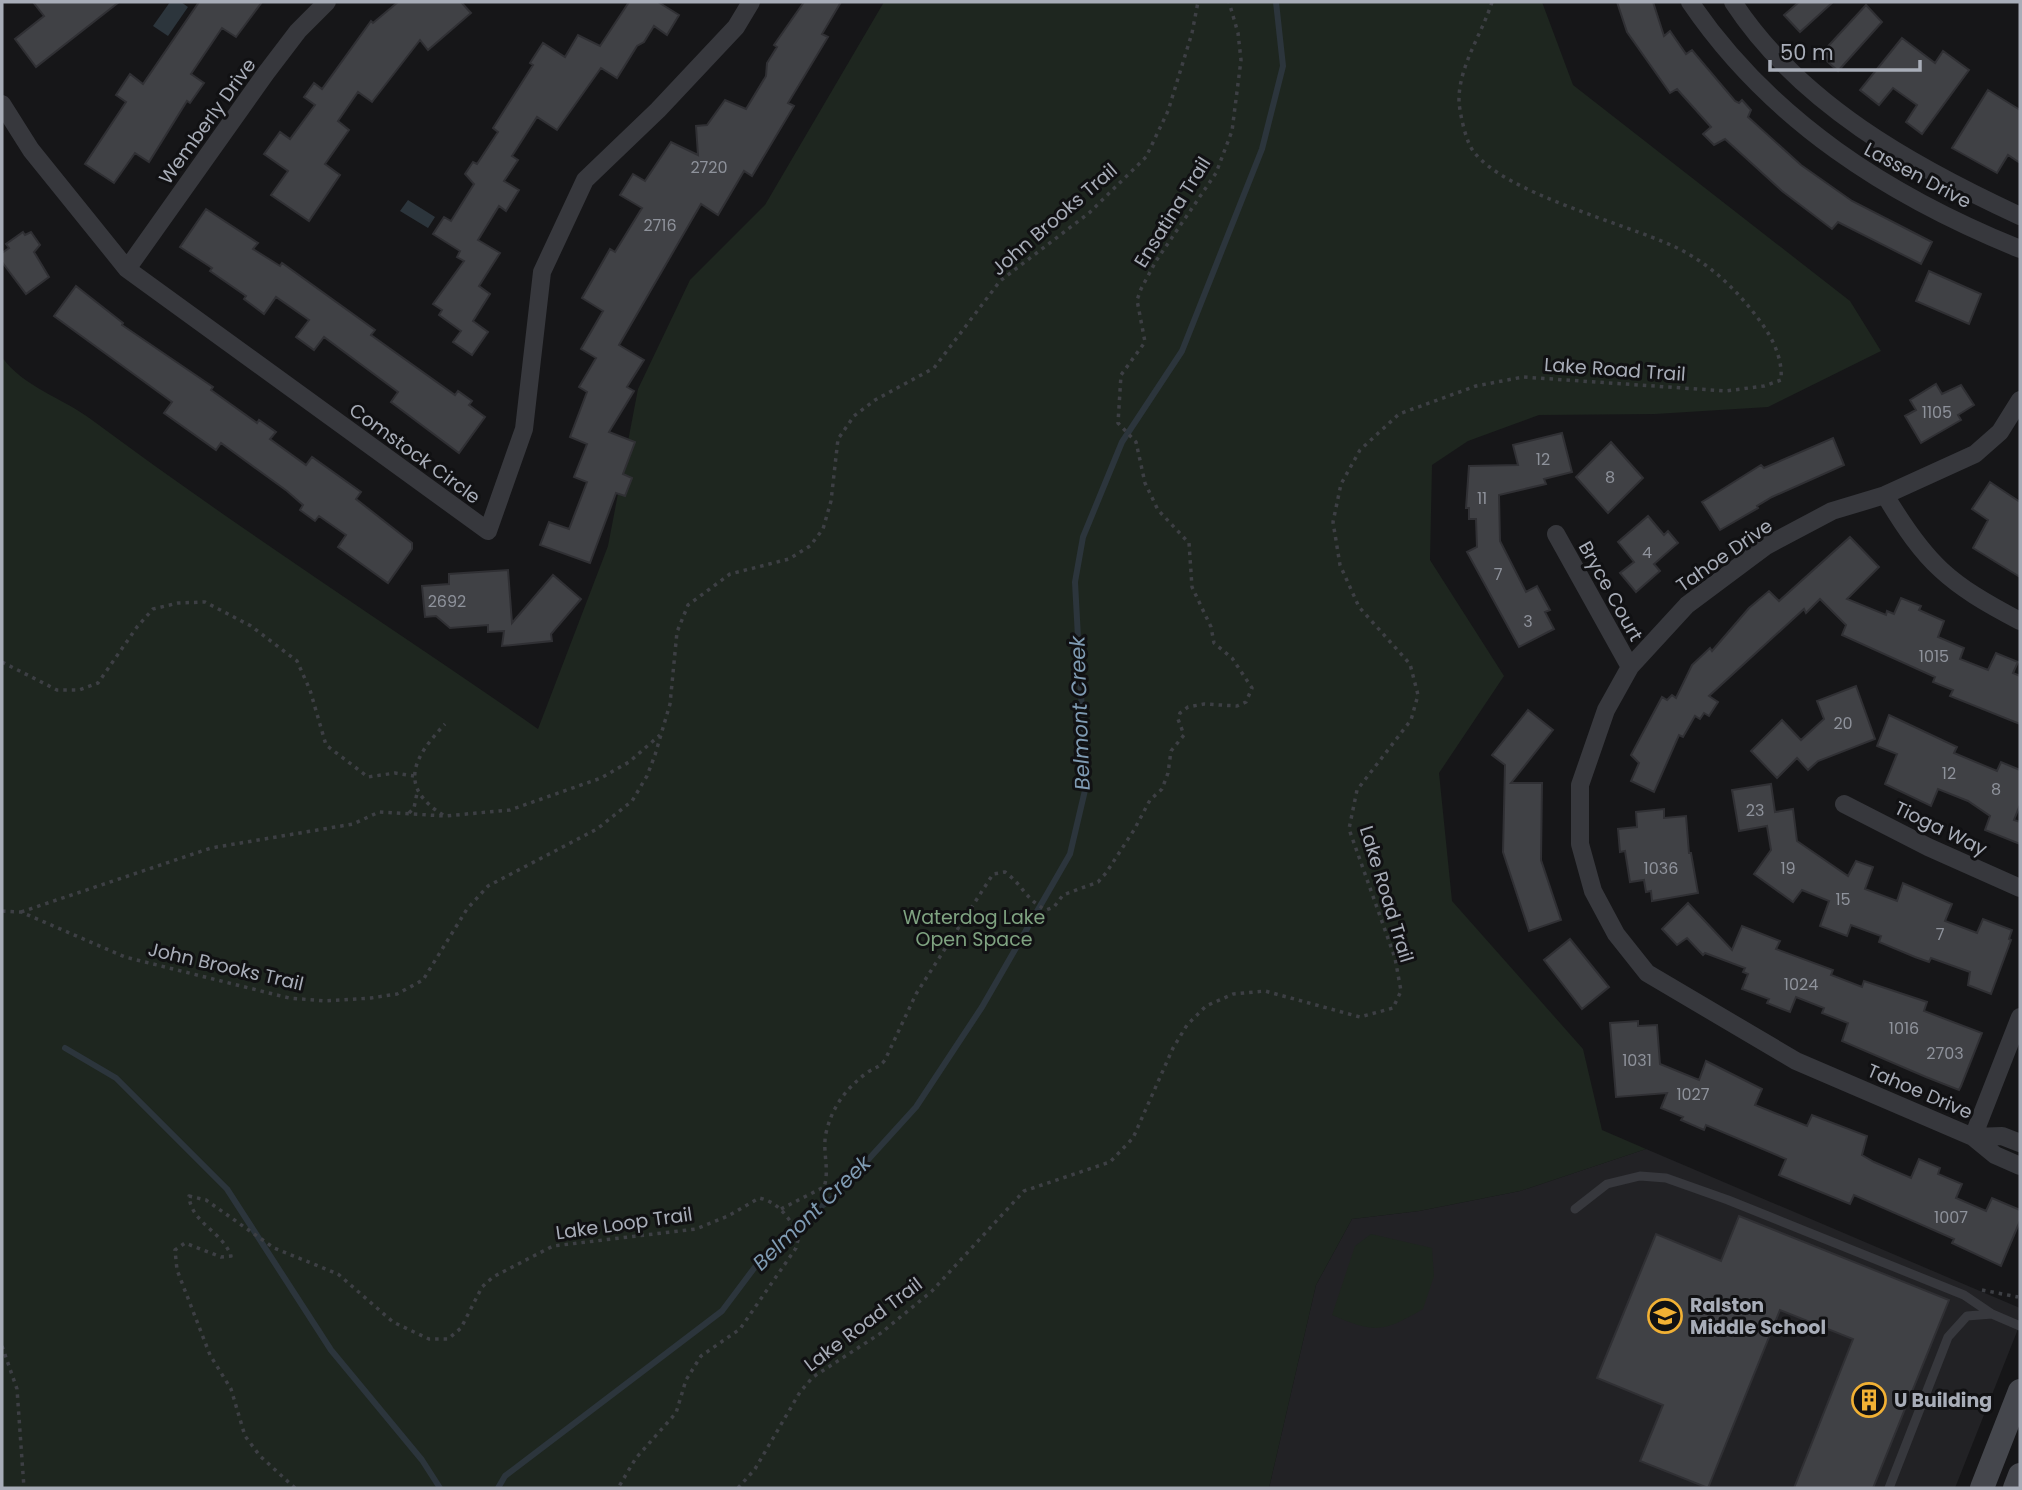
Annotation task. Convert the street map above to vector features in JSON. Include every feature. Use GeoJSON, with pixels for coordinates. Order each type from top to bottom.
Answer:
{"type":"FeatureCollection","features":[{"type":"Feature","properties":{"kind":"main road"},"geometry":{"type":"LineString","coordinates":[[1982,1488],[2020,1391]]}},
{"type":"Feature","properties":{"kind":"main road"},"geometry":{"type":"LineString","coordinates":[[2015,1488],[2020,1475]]}},
{"type":"Feature","properties":{"kind":"street","name":"Wemberly Drive"},"geometry":{"type":"LineString","coordinates":[[127,269],[266,73],[298,31],[327,2]]}},
{"type":"Feature","properties":{"kind":"street","name":"Comstock Circle"},"geometry":{"type":"LineString","coordinates":[[2,104],[31,150],[127,269],[488,531],[524,429],[542,272],[585,180],[658,110],[736,27],[751,2]]}},
{"type":"Feature","properties":{"kind":"street","name":"Lassen Drive"},"geometry":{"type":"LineString","coordinates":[[1690,2],[1711,33],[1765,92],[1816,137],[1898,192],[2020,249]]}},
{"type":"Feature","properties":{"kind":"street","name":"Lassen Drive"},"geometry":{"type":"LineString","coordinates":[[1733,2],[1748,24],[1833,109],[1920,166],[2020,216]]}},
{"type":"Feature","properties":{"kind":"street","name":"Tahoe Drive"},"geometry":{"type":"LineString","coordinates":[[2020,400],[2000,432],[1975,454],[1885,495],[1832,511],[1766,547],[1687,605],[1630,667],[1606,710],[1580,785],[1580,845],[1593,891],[1616,934],[1647,973],[1796,1061],[1973,1137],[1995,1155],[2020,1166]]}},
{"type":"Feature","properties":{"kind":"street"},"geometry":{"type":"LineString","coordinates":[[1885,495],[1911,538],[1935,567],[1966,591],[2020,621]]}},
{"type":"Feature","properties":{"kind":"street","name":"Bryce Court"},"geometry":{"type":"LineString","coordinates":[[1556,534],[1630,667]]}},
{"type":"Feature","properties":{"kind":"street","name":"Tioga Way"},"geometry":{"type":"LineString","coordinates":[[1844,804],[1928,847],[2020,888]]}},
{"type":"Feature","properties":{"kind":"street"},"geometry":{"type":"LineString","coordinates":[[1973,1137],[2020,1017]]}},
{"type":"Feature","properties":{"kind":"street","name":"Tahoe Drive"},"geometry":{"type":"LineString","coordinates":[[1973,1137],[2002,1136],[2020,1143]]}},
{"type":"Feature","properties":{"kind":"lane"},"geometry":{"type":"LineString","coordinates":[[1575,1209],[1607,1184],[1640,1176],[1666,1178],[1728,1200],[1964,1295],[1992,1314],[2020,1326]]}},
{"type":"Feature","properties":{"kind":"lane"},"geometry":{"type":"LineString","coordinates":[[1889,1488],[1948,1336],[1967,1316],[1992,1314]]}},
{"type":"Feature","properties":{"kind":"path","name":"John Brooks Trail"},"geometry":{"type":"LineString","coordinates":[[2,911],[21,912],[125,957],[289,998],[325,1001],[397,994],[423,980],[467,909],[488,886],[597,830],[632,801],[648,776],[670,704],[677,632],[688,604],[730,574],[789,559],[810,546],[818,538],[826,519],[838,439],[854,416],[875,400],[934,368],[1000,281],[1088,213],[1146,157],[1168,111],[1192,33],[1198,2]]}},
{"type":"Feature","properties":{"kind":"path","name":"Ensatina Trail"},"geometry":{"type":"LineString","coordinates":[[781,1209],[824,1187],[827,1170],[824,1146],[837,1104],[852,1085],[869,1071],[878,1068],[885,1060],[916,994],[987,881],[999,871],[1005,872],[1033,903],[1046,910],[1054,907],[1063,895],[1098,882],[1117,856],[1150,800],[1166,781],[1171,751],[1184,735],[1178,719],[1180,713],[1188,707],[1203,704],[1237,706],[1246,702],[1251,694],[1252,688],[1247,678],[1211,637],[1211,627],[1192,587],[1189,543],[1158,510],[1145,483],[1136,442],[1121,429],[1117,415],[1121,375],[1144,341],[1137,300],[1141,289],[1156,261],[1216,173],[1232,131],[1241,60],[1238,33],[1229,2]]}},
{"type":"Feature","properties":{"kind":"path","name":"Lake Road Trail"},"geometry":{"type":"LineString","coordinates":[[738,1488],[754,1469],[800,1392],[813,1377],[881,1333],[932,1291],[1024,1191],[1110,1162],[1118,1154],[1133,1138],[1173,1048],[1187,1025],[1206,1006],[1233,994],[1265,991],[1360,1017],[1393,1009],[1401,991],[1395,958],[1349,829],[1357,790],[1411,720],[1418,695],[1410,664],[1359,607],[1339,565],[1333,522],[1341,484],[1360,450],[1399,414],[1476,386],[1523,377],[1726,391],[1781,380],[1783,366],[1768,332],[1738,292],[1706,265],[1675,247],[1520,187],[1495,172],[1472,151],[1459,103],[1461,79],[1492,2]]}},
{"type":"Feature","properties":{"kind":"path"},"geometry":{"type":"LineString","coordinates":[[2,662],[57,690],[79,690],[98,683],[130,636],[153,610],[178,603],[205,602],[251,625],[297,661],[305,675],[315,715],[331,751],[368,777],[396,773],[414,776]]}},
{"type":"Feature","properties":{"kind":"path"},"geometry":{"type":"LineString","coordinates":[[407,814],[414,808],[414,776],[424,748],[445,724]]}},
{"type":"Feature","properties":{"kind":"path"},"geometry":{"type":"LineString","coordinates":[[21,912],[211,848],[354,824],[379,813],[445,816],[510,810],[570,790],[629,762],[661,734]]}},
{"type":"Feature","properties":{"kind":"path"},"geometry":{"type":"LineString","coordinates":[[416,790],[420,797],[445,816]]}},
{"type":"Feature","properties":{"kind":"path","name":"Lake Loop Trail"},"geometry":{"type":"LineString","coordinates":[[296,1488],[260,1456],[245,1436],[231,1389],[210,1354],[177,1270],[174,1250],[186,1243],[221,1257],[231,1256],[227,1245],[193,1211],[189,1196],[206,1200],[274,1248],[338,1274],[393,1322],[429,1339],[448,1339],[461,1328],[482,1287],[493,1277],[553,1246],[696,1229],[735,1213],[759,1198],[768,1200],[781,1209]]}},
{"type":"Feature","properties":{"kind":"path"},"geometry":{"type":"LineString","coordinates":[[618,1488],[636,1458],[676,1413],[686,1380],[701,1356],[740,1329],[796,1248],[799,1236],[781,1209]]}},
{"type":"Feature","properties":{"kind":"path"},"geometry":{"type":"LineString","coordinates":[[2,1346],[18,1389],[24,1488]]}},
{"type":"Feature","properties":{"kind":"shaded area"},"geometry":{"type":"Polygon","coordinates":[[[170,2],[181,2],[188,7],[168,36],[153,26],[170,2]]]}},
{"type":"Feature","properties":{"kind":"shaded area"},"geometry":{"type":"Polygon","coordinates":[[[408,200],[435,217],[428,228],[400,211],[408,200]]]}},
{"type":"Feature","properties":{"kind":"shaded area","name":"Ralston Middle School"},"geometry":{"type":"Polygon","coordinates":[[[1646,1149],[2020,1308],[2020,1324],[1955,1488],[1269,1488],[1316,1285],[1352,1219],[1419,1211],[1520,1191],[1646,1149]]]}},
{"type":"Feature","properties":{"kind":"green space","name":"Waterdog Lake Open Space"},"geometry":{"type":"Polygon","coordinates":[[[884,2],[1542,2],[1573,85],[1850,301],[1881,351],[1768,407],[1655,414],[1539,415],[1468,441],[1432,465],[1430,560],[1504,676],[1439,773],[1452,901],[1583,1049],[1602,1130],[1646,1149],[1520,1191],[1419,1211],[1352,1219],[1316,1285],[1269,1488],[2,1488],[2,357],[32,384],[81,412],[258,538],[538,729],[608,546],[638,389],[690,280],[765,205],[884,2]]]}},
{"type":"Feature","properties":{"kind":"green space"},"geometry":{"type":"Polygon","coordinates":[[[1371,1234],[1432,1248],[1434,1276],[1423,1309],[1379,1328],[1359,1325],[1332,1315],[1355,1246],[1371,1234]]]}},
{"type":"Feature","properties":{"kind":"building"},"geometry":{"type":"Polygon","coordinates":[[[33,2],[119,2],[36,67],[15,39],[44,16],[33,2]]]}},
{"type":"Feature","properties":{"kind":"building"},"geometry":{"type":"Polygon","coordinates":[[[199,2],[262,2],[236,37],[222,28],[191,74],[204,83],[190,103],[187,101],[149,162],[135,153],[114,183],[85,164],[126,102],[116,95],[130,74],[143,84],[199,2]]]}},
{"type":"Feature","properties":{"kind":"building"},"geometry":{"type":"Polygon","coordinates":[[[398,2],[461,2],[471,13],[428,50],[420,40],[372,102],[358,92],[338,121],[349,130],[325,164],[340,175],[309,221],[271,195],[288,171],[264,154],[280,132],[290,139],[315,105],[304,97],[314,83],[322,89],[371,21],[373,23],[398,2]]]}},
{"type":"Feature","properties":{"kind":"building"},"geometry":{"type":"Polygon","coordinates":[[[629,2],[658,2],[679,15],[667,35],[654,26],[644,42],[637,46],[617,78],[601,68],[557,130],[537,117],[512,156],[518,160],[504,181],[519,190],[506,211],[499,206],[478,240],[500,253],[479,286],[490,294],[473,321],[488,332],[472,355],[453,342],[461,331],[439,315],[442,310],[433,304],[464,261],[457,257],[460,251],[433,234],[444,217],[451,221],[474,184],[465,174],[473,162],[477,164],[498,132],[493,128],[533,65],[530,63],[543,43],[565,57],[578,35],[600,46],[629,2]]]}},
{"type":"Feature","properties":{"kind":"building"},"geometry":{"type":"Polygon","coordinates":[[[804,2],[841,2],[822,34],[828,37],[788,103],[794,106],[752,176],[744,171],[718,215],[701,204],[619,345],[644,360],[627,387],[634,391],[609,432],[635,442],[623,474],[632,478],[625,496],[616,493],[590,563],[540,545],[549,522],[569,529],[587,482],[574,477],[587,444],[570,437],[587,392],[579,387],[596,358],[581,349],[603,311],[582,298],[610,249],[615,252],[642,208],[620,195],[633,174],[645,181],[671,142],[698,155],[696,126],[707,125],[725,100],[746,109],[766,76],[767,63],[777,47],[774,45],[804,2]]]}},
{"type":"Feature","properties":{"kind":"building"},"geometry":{"type":"Polygon","coordinates":[[[1617,2],[1653,2],[1664,36],[1670,31],[1686,54],[1692,50],[1735,101],[1739,103],[1742,100],[1751,110],[1748,117],[1801,165],[1852,201],[1932,242],[1921,264],[1838,222],[1832,229],[1782,191],[1725,139],[1714,145],[1703,134],[1711,127],[1677,89],[1670,93],[1627,32],[1617,2]]]}},
{"type":"Feature","properties":{"kind":"building"},"geometry":{"type":"Polygon","coordinates":[[[1799,2],[1833,2],[1800,32],[1784,15],[1799,2]]]}},
{"type":"Feature","properties":{"kind":"building"},"geometry":{"type":"Polygon","coordinates":[[[1866,5],[1882,22],[1838,71],[1820,55],[1866,5]]]}},
{"type":"Feature","properties":{"kind":"building"},"geometry":{"type":"Polygon","coordinates":[[[1902,38],[1935,63],[1943,51],[1969,70],[1922,134],[1906,122],[1917,105],[1893,88],[1879,105],[1860,90],[1902,38]]]}},
{"type":"Feature","properties":{"kind":"building"},"geometry":{"type":"Polygon","coordinates":[[[1988,90],[2020,110],[2020,163],[2008,155],[1997,173],[1952,148],[1988,90]]]}},
{"type":"Feature","properties":{"kind":"building"},"geometry":{"type":"Polygon","coordinates":[[[206,209],[258,243],[253,249],[280,266],[282,263],[375,330],[371,335],[455,395],[458,391],[472,401],[469,405],[485,417],[459,453],[391,402],[398,392],[324,337],[314,350],[296,337],[309,320],[276,297],[264,314],[244,299],[246,296],[210,271],[212,268],[180,247],[206,209]]]}},
{"type":"Feature","properties":{"kind":"building"},"geometry":{"type":"Polygon","coordinates":[[[23,232],[25,235],[31,232],[40,245],[34,252],[49,277],[26,294],[2,262],[2,253],[9,248],[6,244],[23,232]]]}},
{"type":"Feature","properties":{"kind":"building"},"geometry":{"type":"Polygon","coordinates":[[[1929,271],[1981,294],[1969,324],[1916,301],[1929,271]]]}},
{"type":"Feature","properties":{"kind":"building"},"geometry":{"type":"Polygon","coordinates":[[[76,286],[123,323],[122,325],[213,387],[211,390],[257,423],[259,420],[276,432],[270,439],[306,465],[312,457],[361,492],[356,499],[412,543],[412,549],[388,583],[338,547],[346,535],[319,516],[315,521],[300,510],[303,505],[287,491],[221,443],[216,450],[164,413],[172,402],[54,316],[76,286]]]}},
{"type":"Feature","properties":{"kind":"building"},"geometry":{"type":"Polygon","coordinates":[[[1936,384],[1942,394],[1961,385],[1974,405],[1958,415],[1961,420],[1921,443],[1905,416],[1916,410],[1910,400],[1936,384]]]}},
{"type":"Feature","properties":{"kind":"building"},"geometry":{"type":"Polygon","coordinates":[[[1562,433],[1572,472],[1544,479],[1546,484],[1499,495],[1500,541],[1526,592],[1537,586],[1550,610],[1545,612],[1554,629],[1519,647],[1467,552],[1477,547],[1476,519],[1469,519],[1469,508],[1466,508],[1469,466],[1518,465],[1513,445],[1562,433]]]}},
{"type":"Feature","properties":{"kind":"building"},"geometry":{"type":"Polygon","coordinates":[[[1833,438],[1844,465],[1772,497],[1720,530],[1702,502],[1761,465],[1764,468],[1833,438]]]}},
{"type":"Feature","properties":{"kind":"building"},"geometry":{"type":"Polygon","coordinates":[[[1611,442],[1643,478],[1608,513],[1576,477],[1611,442]]]}},
{"type":"Feature","properties":{"kind":"building"},"geometry":{"type":"Polygon","coordinates":[[[1990,482],[2020,502],[2020,577],[1973,548],[1988,520],[1972,509],[1990,482]]]}},
{"type":"Feature","properties":{"kind":"building"},"geometry":{"type":"Polygon","coordinates":[[[1648,516],[1664,535],[1668,531],[1678,543],[1654,564],[1660,571],[1636,592],[1620,573],[1634,562],[1618,542],[1648,516]]]}},
{"type":"Feature","properties":{"kind":"building"},"geometry":{"type":"Polygon","coordinates":[[[1850,537],[1879,567],[1847,599],[1886,615],[1887,611],[1894,614],[1901,598],[1921,606],[1919,610],[1944,621],[1938,637],[1964,648],[1960,659],[1988,670],[1996,653],[2018,662],[2013,673],[2020,676],[2020,724],[1950,696],[1953,690],[1933,682],[1935,677],[1842,635],[1846,625],[1820,599],[1806,613],[1804,609],[1709,696],[1718,702],[1709,716],[1704,713],[1700,719],[1695,716],[1683,737],[1679,735],[1654,792],[1631,781],[1639,763],[1631,755],[1662,697],[1667,700],[1672,695],[1676,698],[1692,665],[1710,648],[1712,651],[1749,608],[1769,591],[1779,601],[1850,537]]]}},
{"type":"Feature","properties":{"kind":"building"},"geometry":{"type":"Polygon","coordinates":[[[508,570],[512,623],[553,575],[581,599],[551,634],[552,641],[502,646],[504,631],[488,632],[488,625],[450,628],[436,616],[425,617],[422,586],[449,584],[449,574],[508,570]]]}},
{"type":"Feature","properties":{"kind":"building"},"geometry":{"type":"Polygon","coordinates":[[[1856,686],[1875,739],[1818,761],[1808,770],[1797,758],[1777,778],[1751,751],[1782,720],[1801,740],[1824,719],[1817,701],[1856,686]]]}},
{"type":"Feature","properties":{"kind":"building"},"geometry":{"type":"Polygon","coordinates":[[[1528,710],[1553,730],[1511,783],[1542,783],[1541,860],[1561,920],[1529,931],[1503,852],[1505,765],[1492,755],[1528,710]]]}},
{"type":"Feature","properties":{"kind":"building"},"geometry":{"type":"Polygon","coordinates":[[[1889,715],[1957,747],[1954,753],[1997,771],[2001,762],[2020,770],[2020,805],[2014,820],[2020,822],[2020,844],[1985,830],[1990,816],[1968,801],[1938,789],[1931,806],[1885,784],[1897,754],[1877,746],[1889,715]]]}},
{"type":"Feature","properties":{"kind":"building"},"geometry":{"type":"Polygon","coordinates":[[[1771,784],[1775,812],[1793,809],[1797,841],[1848,876],[1856,861],[1873,867],[1865,889],[1897,901],[1903,883],[1952,904],[1945,921],[1977,933],[1983,919],[2012,930],[2011,940],[1991,994],[1968,985],[1970,972],[1931,958],[1929,962],[1915,957],[1879,942],[1881,936],[1851,925],[1847,936],[1820,926],[1829,901],[1802,890],[1793,902],[1754,874],[1771,850],[1767,826],[1739,831],[1732,790],[1771,784]]]}},
{"type":"Feature","properties":{"kind":"building"},"geometry":{"type":"Polygon","coordinates":[[[1664,809],[1664,818],[1686,816],[1689,853],[1698,893],[1652,901],[1651,891],[1646,892],[1644,880],[1630,882],[1625,851],[1620,852],[1618,829],[1637,827],[1636,812],[1664,809]]]}},
{"type":"Feature","properties":{"kind":"building"},"geometry":{"type":"Polygon","coordinates":[[[1688,903],[1732,950],[1742,926],[1780,941],[1776,949],[1833,970],[1831,975],[1862,987],[1864,981],[1927,1002],[1924,1011],[1982,1033],[1959,1090],[1842,1041],[1848,1023],[1822,1013],[1824,1008],[1796,997],[1790,1012],[1767,1003],[1769,999],[1742,989],[1748,974],[1743,972],[1745,968],[1705,953],[1703,955],[1687,938],[1677,945],[1662,929],[1688,903]]]}},
{"type":"Feature","properties":{"kind":"building"},"geometry":{"type":"Polygon","coordinates":[[[1570,939],[1609,987],[1582,1009],[1544,960],[1570,939]]]}},
{"type":"Feature","properties":{"kind":"building"},"geometry":{"type":"Polygon","coordinates":[[[1638,1021],[1638,1026],[1657,1025],[1660,1064],[1699,1080],[1706,1061],[1762,1089],[1755,1105],[1807,1126],[1812,1115],[1867,1136],[1862,1155],[1874,1162],[1911,1178],[1919,1159],[1940,1168],[1938,1174],[1962,1184],[1956,1198],[1986,1211],[1992,1198],[2020,1210],[2020,1221],[2001,1266],[1952,1243],[1954,1239],[1854,1195],[1850,1204],[1779,1175],[1786,1159],[1706,1125],[1704,1130],[1681,1120],[1683,1117],[1661,1108],[1667,1093],[1616,1097],[1610,1023],[1638,1021]]]}},
{"type":"Feature","properties":{"kind":"building","name":"U Building"},"geometry":{"type":"Polygon","coordinates":[[[1739,1216],[1949,1300],[1873,1488],[1794,1488],[1853,1339],[1780,1310],[1708,1488],[1640,1461],[1663,1405],[1597,1378],[1656,1234],[1721,1261],[1739,1216]]]}},
{"type":"Feature","properties":{"kind":"waterway","name":"Belmont Creek"},"geometry":{"type":"LineString","coordinates":[[498,1488],[505,1476],[722,1311],[755,1267],[794,1228],[836,1195],[916,1107],[982,1007],[1070,854],[1086,786],[1075,582],[1083,537],[1122,442],[1182,351],[1262,149],[1283,66],[1276,2]]}},
{"type":"Feature","properties":{"kind":"waterway"},"geometry":{"type":"LineString","coordinates":[[65,1048],[116,1078],[227,1189],[331,1350],[422,1460],[440,1488]]}},
{"type":"Feature","properties":{"kind":"place","name":"Ralston Middle School"},"geometry":{"type":"Point","coordinates":[1665,1316]}},
{"type":"Feature","properties":{"kind":"place","name":"U Building"},"geometry":{"type":"Point","coordinates":[1869,1400]}}]}
